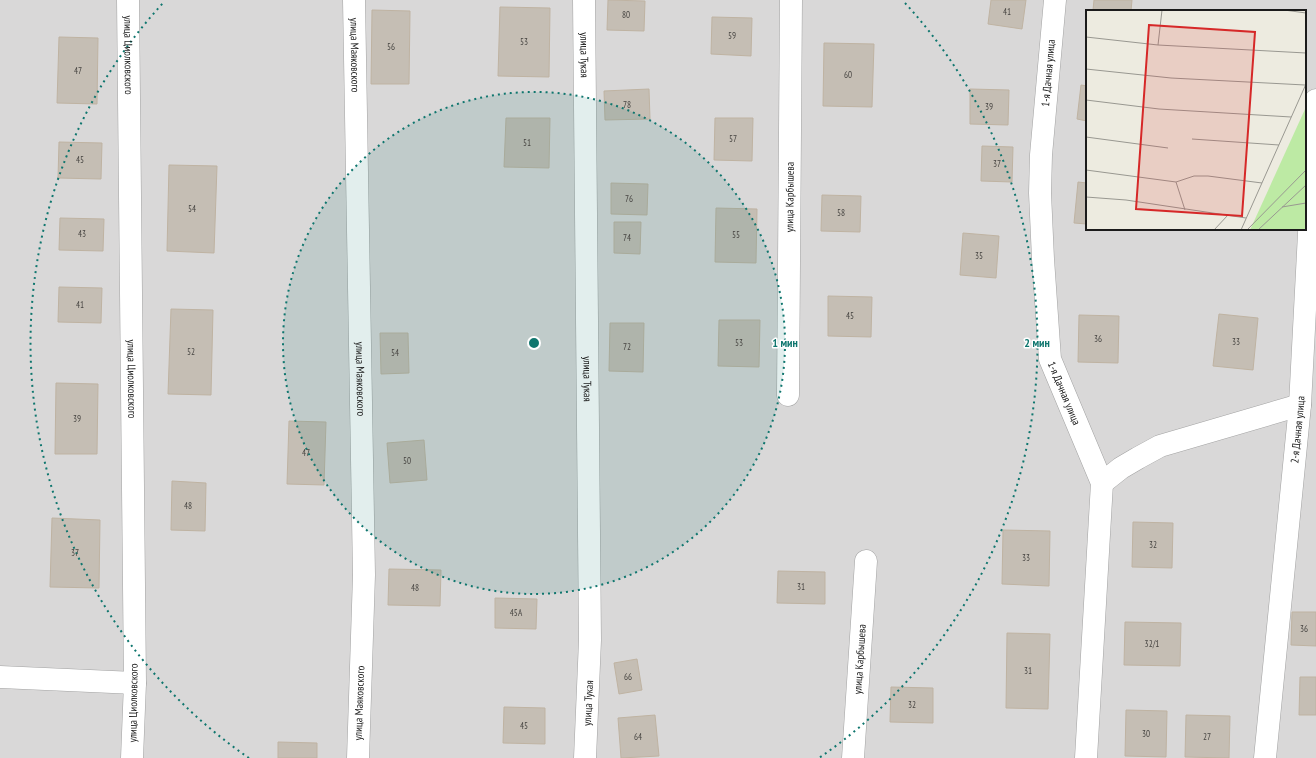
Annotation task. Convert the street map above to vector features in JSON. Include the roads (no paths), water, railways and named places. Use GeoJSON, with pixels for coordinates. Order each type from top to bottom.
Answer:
{"type":"FeatureCollection","features":[{"type":"Feature","properties":{"kind":"street","name":"улица Циолковского"},"geometry":{"type":"LineString","coordinates":[[128,0],[135,683],[132,758]]}},
{"type":"Feature","properties":{"kind":"street","name":"улица Маяковского"},"geometry":{"type":"LineString","coordinates":[[354,0],[364,575],[358,758]]}},
{"type":"Feature","properties":{"kind":"street","name":"улица Тукая"},"geometry":{"type":"LineString","coordinates":[[584,0],[590,640],[585,758]]}},
{"type":"Feature","properties":{"kind":"street","name":"улица Карбышева"},"geometry":{"type":"LineString","coordinates":[[788,395],[791,0]]}},
{"type":"Feature","properties":{"kind":"street","name":"1-я Дачная улица"},"geometry":{"type":"LineString","coordinates":[[1055,0],[1041,154],[1040,193],[1050,359],[1102,483],[1086,758]]}},
{"type":"Feature","properties":{"kind":"street","name":"2-я Дачная улица"},"geometry":{"type":"LineString","coordinates":[[1265,758],[1300,405],[1316,100]]}},
{"type":"Feature","properties":{"kind":"street"},"geometry":{"type":"LineString","coordinates":[[1102,483],[1121,468],[1160,446],[1300,405]]}},
{"type":"Feature","properties":{"kind":"street","name":"улица Карбышева"},"geometry":{"type":"LineString","coordinates":[[853,758],[866,561]]}},
{"type":"Feature","properties":{"kind":"street"},"geometry":{"type":"LineString","coordinates":[[0,677],[135,683]]}}]}
